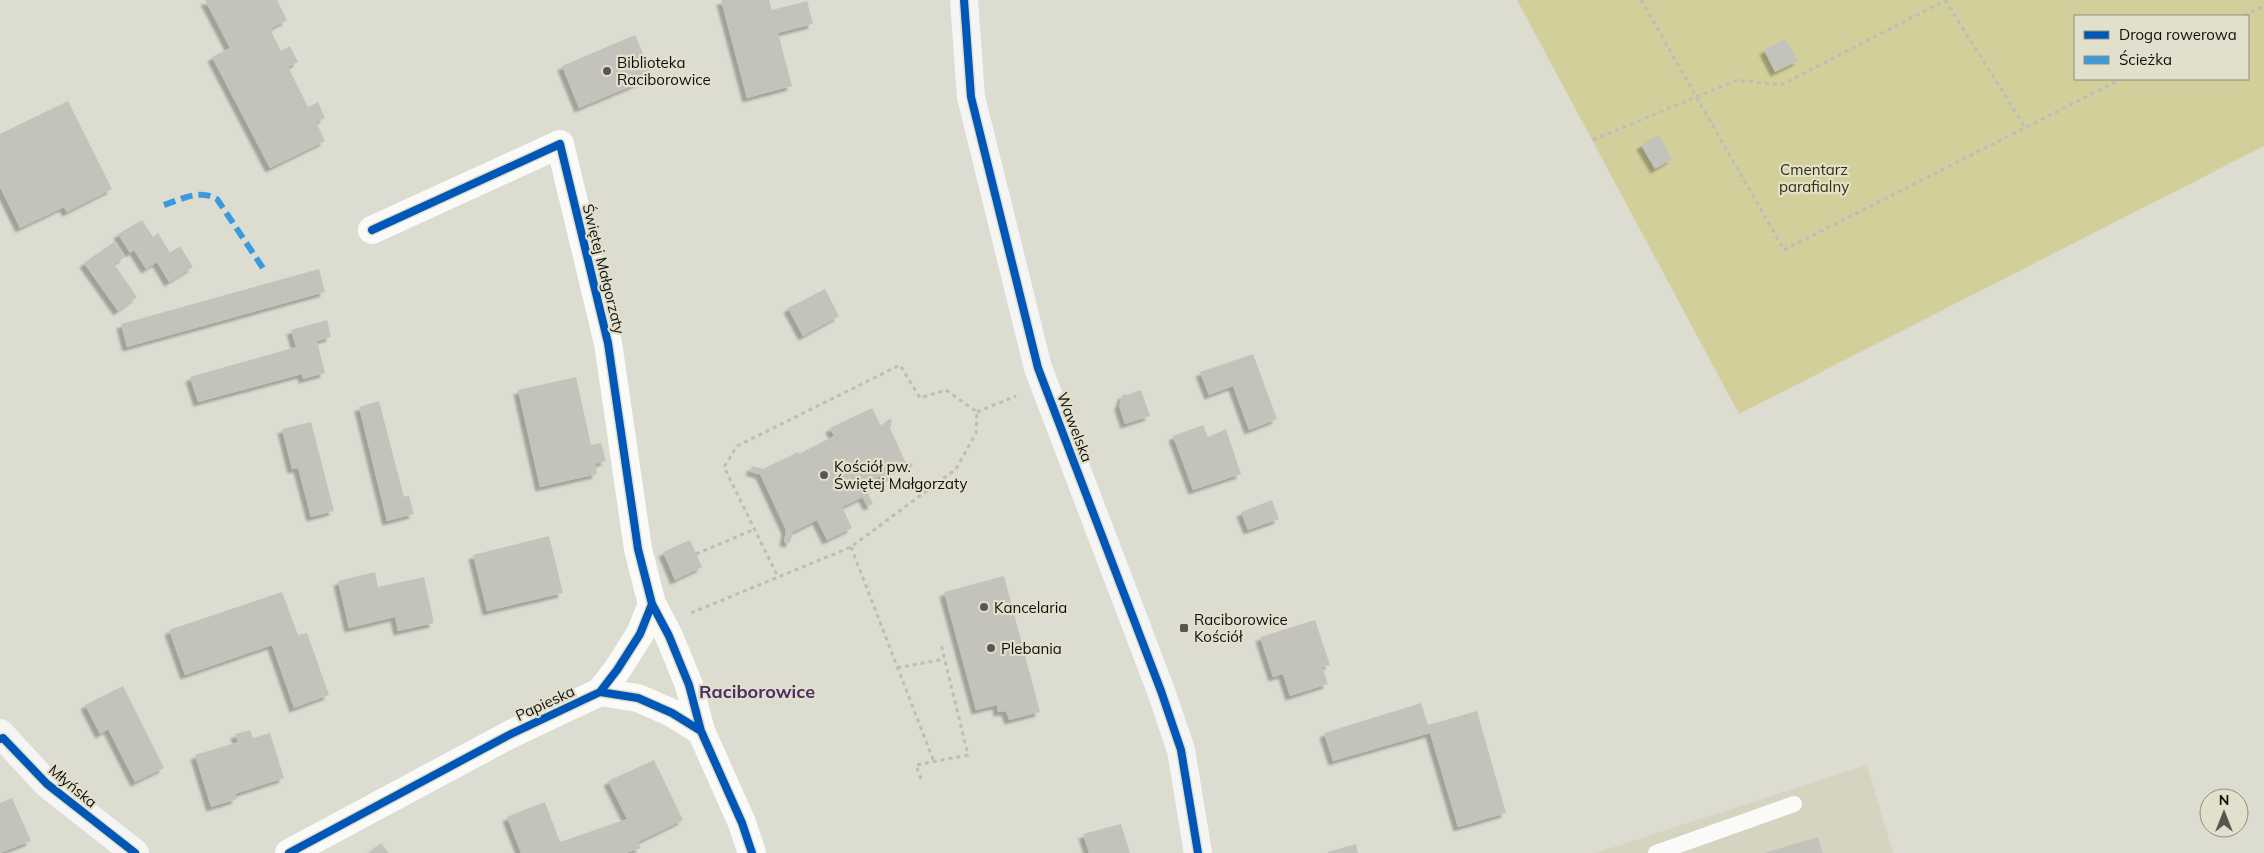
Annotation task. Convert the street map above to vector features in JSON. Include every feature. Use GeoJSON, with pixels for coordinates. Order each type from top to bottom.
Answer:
{"type":"FeatureCollection","features":[{"type":"Feature","properties":{"kind":"street","name":"Wawelska"},"geometry":{"type":"LineString","coordinates":[[964,0],[971,97],[1038,368],[1161,691],[1181,750],[1198,853]]}},
{"type":"Feature","properties":{"kind":"street","name":"Świętej Małgorzaty"},"geometry":{"type":"LineString","coordinates":[[372,230],[560,144],[608,343],[638,549],[657,613],[689,685],[701,731]]}},
{"type":"Feature","properties":{"kind":"street"},"geometry":{"type":"LineString","coordinates":[[600,692],[618,670],[640,634],[657,613]]}},
{"type":"Feature","properties":{"kind":"street"},"geometry":{"type":"LineString","coordinates":[[600,692],[638,698],[672,713],[701,731],[742,823],[752,853]]}},
{"type":"Feature","properties":{"kind":"street","name":"Papieska"},"geometry":{"type":"LineString","coordinates":[[289,853],[509,735],[600,692]]}},
{"type":"Feature","properties":{"kind":"street","name":"Młyńska"},"geometry":{"type":"LineString","coordinates":[[1,737],[47,784],[135,853]]}},
{"type":"Feature","properties":{"kind":"lane"},"geometry":{"type":"LineString","coordinates":[[1656,853],[1794,804]]}},
{"type":"Feature","properties":{"kind":"path"},"geometry":{"type":"LineString","coordinates":[[1641,0],[1784,250],[2119,80]]}},
{"type":"Feature","properties":{"kind":"path"},"geometry":{"type":"LineString","coordinates":[[1593,140],[1737,80],[1781,85],[1946,0],[2025,127]]}},
{"type":"Feature","properties":{"kind":"path"},"geometry":{"type":"LineString","coordinates":[[2246,15],[2264,6]]}},
{"type":"Feature","properties":{"kind":"path"},"geometry":{"type":"LineString","coordinates":[[778,577],[724,467],[737,446],[900,365],[920,398],[946,390],[977,412]]}},
{"type":"Feature","properties":{"kind":"path"},"geometry":{"type":"LineString","coordinates":[[977,412],[1044,385]]}},
{"type":"Feature","properties":{"kind":"path"},"geometry":{"type":"LineString","coordinates":[[657,613],[778,577],[851,547],[956,469],[976,433],[977,412]]}},
{"type":"Feature","properties":{"kind":"path"},"geometry":{"type":"LineString","coordinates":[[696,554],[755,529]]}},
{"type":"Feature","properties":{"kind":"path"},"geometry":{"type":"LineString","coordinates":[[851,547],[934,762]]}},
{"type":"Feature","properties":{"kind":"path"},"geometry":{"type":"LineString","coordinates":[[921,779],[916,765],[968,755],[941,644]]}},
{"type":"Feature","properties":{"kind":"path"},"geometry":{"type":"LineString","coordinates":[[897,668],[944,659]]}},
{"type":"Feature","properties":{"kind":"shaded area"},"geometry":{"type":"Polygon","coordinates":[[[1867,765],[1893,853],[1595,853],[1867,765]]]}},
{"type":"Feature","properties":{"kind":"green space","name":"Cmentarz parafialny"},"geometry":{"type":"Polygon","coordinates":[[[1517,0],[2264,0],[2264,146],[1739,414],[1517,0]]]}},
{"type":"Feature","properties":{"kind":"building"},"geometry":{"type":"Polygon","coordinates":[[[205,0],[277,0],[287,20],[270,29],[281,51],[290,46],[298,62],[288,67],[308,107],[318,102],[325,118],[316,122],[325,141],[270,168],[212,57],[230,48],[205,0]]]}},
{"type":"Feature","properties":{"kind":"building"},"geometry":{"type":"Polygon","coordinates":[[[721,0],[769,0],[772,10],[807,1],[813,24],[778,33],[792,86],[747,98],[721,0]]]}},
{"type":"Feature","properties":{"kind":"building","name":"Biblioteka Raciborowice"},"geometry":{"type":"Polygon","coordinates":[[[635,35],[653,77],[579,108],[562,66],[635,35]]]}},
{"type":"Feature","properties":{"kind":"building"},"geometry":{"type":"Polygon","coordinates":[[[1786,39],[1798,61],[1775,72],[1764,50],[1786,39]]]}},
{"type":"Feature","properties":{"kind":"building"},"geometry":{"type":"Polygon","coordinates":[[[68,101],[112,189],[67,212],[64,207],[20,228],[0,187],[0,134],[68,101]]]}},
{"type":"Feature","properties":{"kind":"building"},"geometry":{"type":"Polygon","coordinates":[[[1659,135],[1672,159],[1655,169],[1641,145],[1659,135]]]}},
{"type":"Feature","properties":{"kind":"building"},"geometry":{"type":"Polygon","coordinates":[[[142,220],[153,237],[158,233],[170,253],[180,246],[193,267],[169,282],[157,262],[146,269],[134,250],[130,253],[118,234],[142,220]]]}},
{"type":"Feature","properties":{"kind":"building"},"geometry":{"type":"Polygon","coordinates":[[[114,242],[125,257],[114,264],[137,297],[118,311],[84,263],[114,242]]]}},
{"type":"Feature","properties":{"kind":"building"},"geometry":{"type":"Polygon","coordinates":[[[319,269],[325,292],[127,347],[121,324],[319,269]]]}},
{"type":"Feature","properties":{"kind":"building"},"geometry":{"type":"Polygon","coordinates":[[[825,289],[839,316],[803,336],[788,308],[825,289]]]}},
{"type":"Feature","properties":{"kind":"building"},"geometry":{"type":"Polygon","coordinates":[[[327,320],[331,337],[317,341],[325,373],[303,379],[302,374],[198,402],[190,377],[296,347],[291,330],[327,320]]]}},
{"type":"Feature","properties":{"kind":"building"},"geometry":{"type":"Polygon","coordinates":[[[1253,354],[1277,419],[1249,430],[1233,386],[1209,395],[1200,372],[1253,354]]]}},
{"type":"Feature","properties":{"kind":"building"},"geometry":{"type":"Polygon","coordinates":[[[576,377],[591,445],[601,443],[606,461],[595,464],[597,474],[540,487],[518,390],[576,377]]]}},
{"type":"Feature","properties":{"kind":"building"},"geometry":{"type":"Polygon","coordinates":[[[1141,390],[1150,416],[1125,424],[1119,406],[1123,394],[1126,395],[1141,390]]]}},
{"type":"Feature","properties":{"kind":"building"},"geometry":{"type":"Polygon","coordinates":[[[379,401],[404,497],[409,495],[414,514],[387,521],[359,407],[379,401]]]}},
{"type":"Feature","properties":{"kind":"building","name":"Kościół pw. Świętej Małgorzaty"},"geometry":{"type":"Polygon","coordinates":[[[872,408],[881,426],[889,419],[892,420],[890,428],[905,461],[913,464],[911,468],[904,466],[886,474],[889,481],[884,483],[881,476],[864,484],[873,504],[868,506],[863,497],[842,507],[852,528],[827,540],[817,520],[793,532],[790,543],[784,542],[786,530],[760,474],[750,471],[752,466],[763,469],[798,452],[799,454],[834,436],[830,428],[872,408]]]}},
{"type":"Feature","properties":{"kind":"building"},"geometry":{"type":"Polygon","coordinates":[[[311,422],[334,511],[311,517],[298,468],[292,469],[282,429],[311,422]]]}},
{"type":"Feature","properties":{"kind":"building"},"geometry":{"type":"Polygon","coordinates":[[[1203,425],[1208,437],[1226,429],[1241,474],[1193,490],[1173,436],[1203,425]]]}},
{"type":"Feature","properties":{"kind":"building"},"geometry":{"type":"Polygon","coordinates":[[[1272,500],[1279,519],[1248,530],[1241,512],[1272,500]]]}},
{"type":"Feature","properties":{"kind":"building"},"geometry":{"type":"Polygon","coordinates":[[[549,536],[563,593],[487,611],[473,555],[549,536]]]}},
{"type":"Feature","properties":{"kind":"building"},"geometry":{"type":"Polygon","coordinates":[[[690,540],[702,567],[675,580],[663,552],[690,540]]]}},
{"type":"Feature","properties":{"kind":"building"},"geometry":{"type":"Polygon","coordinates":[[[375,572],[378,587],[424,577],[434,623],[398,631],[395,617],[349,628],[338,581],[375,572]]]}},
{"type":"Feature","properties":{"kind":"building","name":"Plebania"},"geometry":{"type":"Polygon","coordinates":[[[1004,576],[1040,712],[1009,720],[1006,711],[998,712],[997,705],[976,710],[944,592],[1004,576]]]}},
{"type":"Feature","properties":{"kind":"building"},"geometry":{"type":"Polygon","coordinates":[[[282,592],[298,635],[307,633],[329,695],[294,708],[272,645],[185,675],[169,630],[282,592]]]}},
{"type":"Feature","properties":{"kind":"building"},"geometry":{"type":"Polygon","coordinates":[[[1315,620],[1330,665],[1322,667],[1328,684],[1290,696],[1283,674],[1273,677],[1260,637],[1315,620]]]}},
{"type":"Feature","properties":{"kind":"building"},"geometry":{"type":"Polygon","coordinates":[[[123,686],[164,768],[135,782],[108,729],[100,734],[85,705],[123,686]]]}},
{"type":"Feature","properties":{"kind":"building"},"geometry":{"type":"Polygon","coordinates":[[[1421,703],[1428,725],[1477,711],[1506,813],[1458,827],[1430,733],[1333,761],[1324,733],[1421,703]]]}},
{"type":"Feature","properties":{"kind":"building"},"geometry":{"type":"Polygon","coordinates":[[[250,730],[253,738],[270,733],[284,778],[235,794],[237,799],[211,807],[195,755],[238,742],[235,734],[250,730]]]}},
{"type":"Feature","properties":{"kind":"building"},"geometry":{"type":"Polygon","coordinates":[[[654,760],[683,820],[638,842],[641,848],[626,853],[521,853],[507,817],[545,802],[560,842],[627,819],[608,781],[654,760]]]}},
{"type":"Feature","properties":{"kind":"building"},"geometry":{"type":"Polygon","coordinates":[[[12,798],[31,841],[0,853],[0,803],[12,798]]]}},
{"type":"Feature","properties":{"kind":"building"},"geometry":{"type":"Polygon","coordinates":[[[1121,824],[1130,853],[1089,853],[1083,834],[1121,824]]]}},
{"type":"Feature","properties":{"kind":"building"},"geometry":{"type":"Polygon","coordinates":[[[1818,837],[1823,853],[1764,853],[1818,837]]]}},
{"type":"Feature","properties":{"kind":"building"},"geometry":{"type":"Polygon","coordinates":[[[381,843],[389,853],[368,853],[381,843]]]}},
{"type":"Feature","properties":{"kind":"building"},"geometry":{"type":"Polygon","coordinates":[[[1356,844],[1358,853],[1328,853],[1328,852],[1356,844]]]}},
{"type":"Feature","properties":{"kind":"marked path"},"geometry":{"type":"LineString","coordinates":[[164,205],[197,195],[210,196],[217,199],[263,268]]}},
{"type":"Feature","properties":{"kind":"cycle path"},"geometry":{"type":"LineString","coordinates":[[964,0],[971,97],[1038,368],[1161,691],[1181,750],[1198,853]]}},
{"type":"Feature","properties":{"kind":"cycle path"},"geometry":{"type":"LineString","coordinates":[[372,230],[560,144],[608,343],[638,549],[652,604],[640,634],[617,670],[600,692]]}},
{"type":"Feature","properties":{"kind":"cycle path"},"geometry":{"type":"LineString","coordinates":[[652,604],[669,636],[689,685],[701,731],[742,823],[752,853]]}},
{"type":"Feature","properties":{"kind":"cycle path"},"geometry":{"type":"LineString","coordinates":[[289,853],[509,735],[600,692],[638,698],[672,713],[701,731]]}},
{"type":"Feature","properties":{"kind":"cycle path"},"geometry":{"type":"LineString","coordinates":[[0,739],[3,738],[47,784],[135,853]]}},
{"type":"Feature","properties":{"kind":"place","name":"Biblioteka Raciborowice"},"geometry":{"type":"Point","coordinates":[607,71]}},
{"type":"Feature","properties":{"kind":"place","name":"Kościół pw. Świętej Małgorzaty"},"geometry":{"type":"Point","coordinates":[824,475]}},
{"type":"Feature","properties":{"kind":"place","name":"Kancelaria"},"geometry":{"type":"Point","coordinates":[984,607]}},
{"type":"Feature","properties":{"kind":"place","name":"Raciborowice Kościół"},"geometry":{"type":"Point","coordinates":[1184,628]}},
{"type":"Feature","properties":{"kind":"place","name":"Plebania"},"geometry":{"type":"Point","coordinates":[991,648]}},
{"type":"Feature","properties":{"kind":"district","name":"Raciborowice"},"geometry":{"type":"Point","coordinates":[757,691]}}]}
